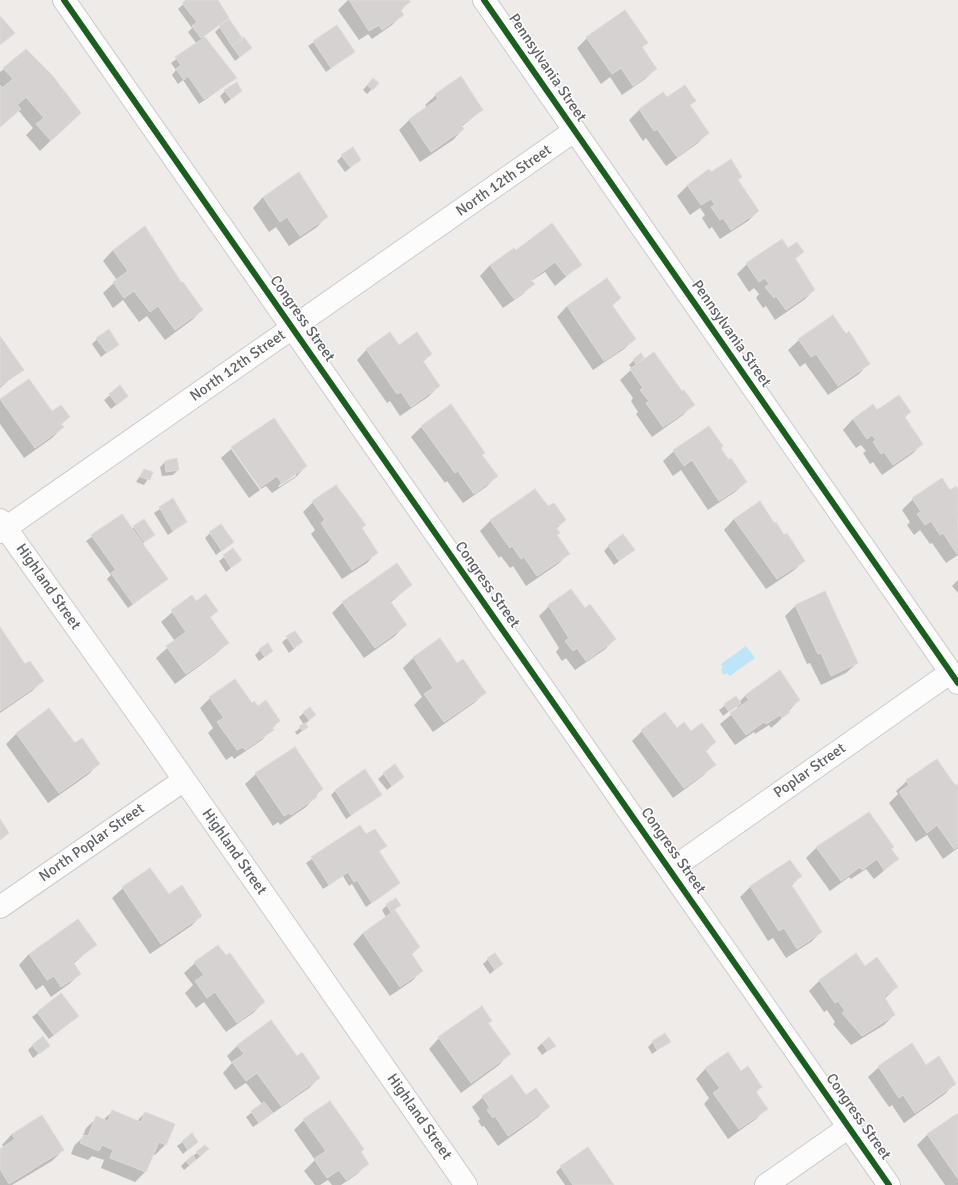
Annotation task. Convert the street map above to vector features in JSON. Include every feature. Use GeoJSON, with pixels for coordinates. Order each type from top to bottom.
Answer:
{"type":"FeatureCollection","features":[{"type":"Feature","properties":{"kind":"street","name":"Congress Street"},"geometry":{"type":"LineString","coordinates":[[64,0],[889,1185]]}},
{"type":"Feature","properties":{"kind":"street","name":"Pennsylvania Street"},"geometry":{"type":"LineString","coordinates":[[484,0],[954,678]]}},
{"type":"Feature","properties":{"kind":"street","name":"North 12th Street"},"geometry":{"type":"LineString","coordinates":[[2,526],[293,328],[574,131]]}},
{"type":"Feature","properties":{"kind":"street","name":"Highland Street"},"geometry":{"type":"LineString","coordinates":[[2,526],[184,780],[466,1185]]}},
{"type":"Feature","properties":{"kind":"street","name":"Poplar Street"},"geometry":{"type":"LineString","coordinates":[[670,870],[954,678]]}},
{"type":"Feature","properties":{"kind":"street","name":"North Poplar Street"},"geometry":{"type":"LineString","coordinates":[[0,907],[184,780]]}},
{"type":"Feature","properties":{"kind":"street"},"geometry":{"type":"LineString","coordinates":[[766,1185],[849,1127]]}},
{"type":"Feature","properties":{"kind":"water"},"geometry":{"type":"Polygon","coordinates":[[[746,646],[755,658],[730,676],[727,673],[724,675],[721,670],[723,667],[721,664],[746,646]]]}},
{"type":"Feature","properties":{"kind":"building"},"geometry":{"type":"Polygon","coordinates":[[[186,0],[218,0],[229,18],[201,38],[192,26],[197,22],[182,3],[186,0]]]}},
{"type":"Feature","properties":{"kind":"building"},"geometry":{"type":"Polygon","coordinates":[[[349,0],[409,0],[410,2],[400,9],[404,15],[382,30],[379,25],[369,31],[349,0]]]}},
{"type":"Feature","properties":{"kind":"building"},"geometry":{"type":"Polygon","coordinates":[[[625,10],[648,43],[642,47],[657,69],[633,86],[621,68],[612,74],[586,37],[625,10]]]}},
{"type":"Feature","properties":{"kind":"building"},"geometry":{"type":"Polygon","coordinates":[[[0,16],[15,33],[0,45],[0,16]]]}},
{"type":"Feature","properties":{"kind":"building"},"geometry":{"type":"Polygon","coordinates":[[[229,19],[243,39],[232,46],[219,26],[229,19]]]}},
{"type":"Feature","properties":{"kind":"building"},"geometry":{"type":"Polygon","coordinates":[[[337,25],[355,52],[331,68],[313,41],[337,25]]]}},
{"type":"Feature","properties":{"kind":"building"},"geometry":{"type":"Polygon","coordinates":[[[205,37],[237,78],[204,99],[188,76],[184,80],[176,69],[181,65],[175,57],[205,37]]]}},
{"type":"Feature","properties":{"kind":"building"},"geometry":{"type":"Polygon","coordinates":[[[244,37],[252,48],[240,57],[232,46],[244,37]]]}},
{"type":"Feature","properties":{"kind":"building"},"geometry":{"type":"Polygon","coordinates":[[[26,49],[52,75],[81,113],[51,141],[36,124],[44,118],[26,97],[17,105],[21,109],[0,127],[0,85],[2,88],[13,79],[3,68],[26,49]]]}},
{"type":"Feature","properties":{"kind":"building"},"geometry":{"type":"Polygon","coordinates":[[[461,76],[483,110],[461,125],[464,129],[431,152],[409,119],[438,99],[435,94],[461,76]]]}},
{"type":"Feature","properties":{"kind":"building"},"geometry":{"type":"Polygon","coordinates":[[[373,78],[379,83],[373,90],[367,85],[373,78]]]}},
{"type":"Feature","properties":{"kind":"building"},"geometry":{"type":"Polygon","coordinates":[[[237,82],[242,91],[231,99],[224,90],[237,82]]]}},
{"type":"Feature","properties":{"kind":"building"},"geometry":{"type":"Polygon","coordinates":[[[685,85],[696,101],[690,105],[709,133],[677,157],[657,129],[654,131],[639,109],[663,92],[667,97],[685,85]]]}},
{"type":"Feature","properties":{"kind":"building"},"geometry":{"type":"Polygon","coordinates":[[[353,147],[361,160],[350,167],[341,155],[353,147]]]}},
{"type":"Feature","properties":{"kind":"building"},"geometry":{"type":"Polygon","coordinates":[[[731,159],[742,177],[738,180],[759,211],[731,230],[723,218],[720,220],[711,207],[715,205],[711,199],[701,205],[687,185],[709,169],[711,172],[731,159]]]}},
{"type":"Feature","properties":{"kind":"building"},"geometry":{"type":"Polygon","coordinates":[[[299,172],[328,217],[300,236],[287,217],[280,222],[263,197],[299,172]]]}},
{"type":"Feature","properties":{"kind":"building"},"geometry":{"type":"Polygon","coordinates":[[[552,223],[582,265],[566,276],[555,262],[531,280],[535,284],[514,299],[490,265],[514,248],[516,250],[552,223]]]}},
{"type":"Feature","properties":{"kind":"building"},"geometry":{"type":"Polygon","coordinates":[[[145,226],[181,282],[183,282],[203,310],[175,330],[158,306],[150,312],[134,291],[124,298],[113,282],[128,271],[113,250],[145,226]]]}},
{"type":"Feature","properties":{"kind":"building"},"geometry":{"type":"Polygon","coordinates":[[[782,239],[788,248],[797,242],[804,252],[795,258],[815,290],[786,310],[776,296],[774,298],[765,287],[769,284],[765,278],[759,282],[746,263],[782,239]]]}},
{"type":"Feature","properties":{"kind":"building"},"geometry":{"type":"Polygon","coordinates":[[[607,278],[621,298],[612,305],[636,339],[604,361],[567,306],[607,278]]]}},
{"type":"Feature","properties":{"kind":"building"},"geometry":{"type":"Polygon","coordinates":[[[833,315],[846,334],[849,331],[870,364],[838,386],[816,354],[811,357],[798,339],[833,315]]]}},
{"type":"Feature","properties":{"kind":"building"},"geometry":{"type":"Polygon","coordinates":[[[109,329],[119,345],[107,353],[96,338],[109,329]]]}},
{"type":"Feature","properties":{"kind":"building"},"geometry":{"type":"Polygon","coordinates":[[[390,332],[399,345],[417,332],[432,354],[423,361],[440,386],[411,407],[401,392],[397,394],[366,349],[390,332]]]}},
{"type":"Feature","properties":{"kind":"building"},"geometry":{"type":"Polygon","coordinates":[[[0,336],[24,370],[0,386],[0,336]]]}},
{"type":"Feature","properties":{"kind":"building"},"geometry":{"type":"Polygon","coordinates":[[[654,352],[682,391],[684,390],[695,405],[663,427],[646,403],[649,401],[640,390],[643,388],[630,369],[654,352]]]}},
{"type":"Feature","properties":{"kind":"building"},"geometry":{"type":"Polygon","coordinates":[[[641,353],[644,358],[636,364],[633,359],[641,353]]]}},
{"type":"Feature","properties":{"kind":"building"},"geometry":{"type":"Polygon","coordinates":[[[29,379],[52,411],[61,405],[70,417],[61,424],[64,427],[35,448],[0,399],[29,379]]]}},
{"type":"Feature","properties":{"kind":"building"},"geometry":{"type":"Polygon","coordinates":[[[120,385],[128,396],[117,405],[109,394],[120,385]]]}},
{"type":"Feature","properties":{"kind":"building"},"geometry":{"type":"Polygon","coordinates":[[[899,395],[911,412],[904,416],[923,444],[893,465],[884,452],[881,454],[873,442],[876,440],[872,435],[867,439],[853,419],[873,404],[877,410],[899,395]]]}},
{"type":"Feature","properties":{"kind":"building"},"geometry":{"type":"Polygon","coordinates":[[[451,404],[485,453],[482,455],[498,476],[474,494],[458,471],[455,473],[421,426],[451,404]]]}},
{"type":"Feature","properties":{"kind":"building"},"geometry":{"type":"Polygon","coordinates":[[[274,418],[307,466],[282,484],[277,476],[260,488],[231,447],[274,418]]]}},
{"type":"Feature","properties":{"kind":"building"},"geometry":{"type":"Polygon","coordinates":[[[709,426],[723,446],[721,448],[728,460],[731,458],[747,482],[719,501],[692,460],[684,466],[673,450],[709,426]]]}},
{"type":"Feature","properties":{"kind":"building"},"geometry":{"type":"Polygon","coordinates":[[[177,458],[179,470],[166,472],[165,461],[177,458]]]}},
{"type":"Feature","properties":{"kind":"building"},"geometry":{"type":"Polygon","coordinates":[[[144,469],[153,472],[150,480],[140,477],[144,469]]]}},
{"type":"Feature","properties":{"kind":"building"},"geometry":{"type":"Polygon","coordinates":[[[942,478],[950,490],[956,486],[958,489],[957,554],[943,533],[940,535],[931,521],[925,525],[917,514],[921,512],[912,498],[942,478]]]}},
{"type":"Feature","properties":{"kind":"building"},"geometry":{"type":"Polygon","coordinates":[[[336,485],[366,525],[362,528],[378,553],[352,570],[321,523],[325,520],[312,501],[336,485]]]}},
{"type":"Feature","properties":{"kind":"building"},"geometry":{"type":"Polygon","coordinates":[[[535,489],[548,506],[554,503],[566,520],[556,527],[560,533],[557,535],[570,554],[537,576],[524,557],[521,559],[512,546],[510,548],[490,520],[535,489]]]}},
{"type":"Feature","properties":{"kind":"building"},"geometry":{"type":"Polygon","coordinates":[[[173,498],[187,522],[173,531],[159,507],[173,498]]]}},
{"type":"Feature","properties":{"kind":"building"},"geometry":{"type":"Polygon","coordinates":[[[760,501],[774,523],[776,522],[784,535],[787,533],[805,561],[777,579],[734,519],[760,501]]]}},
{"type":"Feature","properties":{"kind":"building"},"geometry":{"type":"Polygon","coordinates":[[[122,514],[168,579],[133,604],[111,573],[116,570],[91,535],[122,514]]]}},
{"type":"Feature","properties":{"kind":"building"},"geometry":{"type":"Polygon","coordinates":[[[144,519],[155,535],[144,542],[133,526],[144,519]]]}},
{"type":"Feature","properties":{"kind":"building"},"geometry":{"type":"Polygon","coordinates":[[[221,524],[234,542],[222,551],[209,532],[221,524]]]}},
{"type":"Feature","properties":{"kind":"building"},"geometry":{"type":"Polygon","coordinates":[[[623,534],[635,550],[619,561],[608,545],[623,534]]]}},
{"type":"Feature","properties":{"kind":"building"},"geometry":{"type":"Polygon","coordinates":[[[233,548],[242,560],[231,568],[223,555],[233,548]]]}},
{"type":"Feature","properties":{"kind":"building"},"geometry":{"type":"Polygon","coordinates":[[[397,563],[412,585],[390,601],[407,625],[375,648],[342,602],[397,563]]]}},
{"type":"Feature","properties":{"kind":"building"},"geometry":{"type":"Polygon","coordinates":[[[571,589],[585,608],[590,604],[616,639],[586,661],[577,648],[573,651],[565,641],[569,638],[548,605],[571,589]]]}},
{"type":"Feature","properties":{"kind":"building"},"geometry":{"type":"Polygon","coordinates":[[[825,591],[858,663],[831,676],[821,653],[818,654],[795,605],[825,591]]]}},
{"type":"Feature","properties":{"kind":"building"},"geometry":{"type":"Polygon","coordinates":[[[206,594],[218,611],[210,617],[229,643],[186,674],[166,646],[186,632],[171,610],[192,595],[196,601],[206,594]]]}},
{"type":"Feature","properties":{"kind":"building"},"geometry":{"type":"Polygon","coordinates":[[[0,627],[25,664],[30,661],[44,681],[0,711],[0,627]]]}},
{"type":"Feature","properties":{"kind":"building"},"geometry":{"type":"Polygon","coordinates":[[[295,631],[303,642],[294,648],[286,636],[295,631]]]}},
{"type":"Feature","properties":{"kind":"building"},"geometry":{"type":"Polygon","coordinates":[[[440,638],[457,663],[463,659],[486,693],[444,722],[424,694],[433,688],[413,657],[440,638]]]}},
{"type":"Feature","properties":{"kind":"building"},"geometry":{"type":"Polygon","coordinates":[[[268,643],[273,651],[265,657],[259,649],[268,643]]]}},
{"type":"Feature","properties":{"kind":"building"},"geometry":{"type":"Polygon","coordinates":[[[780,670],[800,700],[788,709],[790,712],[782,718],[780,715],[766,724],[764,722],[746,735],[730,713],[749,700],[745,695],[780,670]]]}},
{"type":"Feature","properties":{"kind":"building"},"geometry":{"type":"Polygon","coordinates":[[[235,679],[252,703],[254,701],[258,706],[266,700],[280,721],[272,727],[274,730],[245,750],[243,747],[237,750],[217,722],[224,718],[209,697],[235,679]]]}},
{"type":"Feature","properties":{"kind":"building"},"geometry":{"type":"Polygon","coordinates":[[[736,696],[741,703],[729,712],[724,704],[736,696]]]}},
{"type":"Feature","properties":{"kind":"building"},"geometry":{"type":"Polygon","coordinates":[[[310,707],[316,715],[309,720],[303,712],[310,707]]]}},
{"type":"Feature","properties":{"kind":"building"},"geometry":{"type":"Polygon","coordinates":[[[49,708],[75,743],[82,738],[100,764],[59,793],[16,733],[49,708]]]}},
{"type":"Feature","properties":{"kind":"building"},"geometry":{"type":"Polygon","coordinates":[[[665,712],[677,728],[684,722],[691,731],[702,723],[716,742],[705,750],[716,765],[684,788],[641,730],[665,712]]]}},
{"type":"Feature","properties":{"kind":"building"},"geometry":{"type":"Polygon","coordinates":[[[305,723],[308,727],[303,731],[299,726],[305,723]]]}},
{"type":"Feature","properties":{"kind":"building"},"geometry":{"type":"Polygon","coordinates":[[[295,747],[323,789],[316,794],[317,797],[291,815],[289,813],[284,816],[255,773],[295,747]]]}},
{"type":"Feature","properties":{"kind":"building"},"geometry":{"type":"Polygon","coordinates":[[[937,759],[955,785],[958,784],[958,846],[954,849],[937,825],[927,833],[899,792],[909,785],[906,780],[937,759]]]}},
{"type":"Feature","properties":{"kind":"building"},"geometry":{"type":"Polygon","coordinates":[[[395,764],[404,777],[392,786],[383,773],[395,764]]]}},
{"type":"Feature","properties":{"kind":"building"},"geometry":{"type":"Polygon","coordinates":[[[365,769],[382,795],[351,815],[335,790],[365,769]]]}},
{"type":"Feature","properties":{"kind":"building"},"geometry":{"type":"Polygon","coordinates":[[[869,812],[894,847],[891,849],[899,859],[884,870],[877,859],[862,870],[860,867],[841,881],[816,847],[869,812]]]}},
{"type":"Feature","properties":{"kind":"building"},"geometry":{"type":"Polygon","coordinates":[[[0,819],[9,833],[0,840],[0,819]]]}},
{"type":"Feature","properties":{"kind":"building"},"geometry":{"type":"Polygon","coordinates":[[[360,825],[366,834],[375,829],[387,846],[379,851],[400,883],[372,903],[357,880],[354,882],[348,872],[329,885],[311,857],[360,825]]]}},
{"type":"Feature","properties":{"kind":"building"},"geometry":{"type":"Polygon","coordinates":[[[790,860],[802,876],[791,884],[822,932],[797,949],[784,928],[779,931],[750,886],[790,860]]]}},
{"type":"Feature","properties":{"kind":"building"},"geometry":{"type":"Polygon","coordinates":[[[150,868],[169,894],[182,885],[202,916],[161,944],[122,887],[150,868]]]}},
{"type":"Feature","properties":{"kind":"building"},"geometry":{"type":"Polygon","coordinates":[[[396,898],[401,905],[391,912],[386,904],[396,898]]]}},
{"type":"Feature","properties":{"kind":"building"},"geometry":{"type":"Polygon","coordinates":[[[395,910],[420,947],[411,953],[423,971],[400,987],[363,933],[395,910]]]}},
{"type":"Feature","properties":{"kind":"building"},"geometry":{"type":"Polygon","coordinates":[[[78,919],[97,945],[73,962],[81,974],[61,987],[54,976],[47,980],[29,954],[78,919]]]}},
{"type":"Feature","properties":{"kind":"building"},"geometry":{"type":"Polygon","coordinates":[[[218,945],[226,955],[230,953],[265,1002],[237,1023],[215,992],[207,998],[195,981],[204,975],[194,962],[218,945]]]}},
{"type":"Feature","properties":{"kind":"building"},"geometry":{"type":"Polygon","coordinates":[[[495,953],[503,964],[495,970],[487,958],[495,953]]]}},
{"type":"Feature","properties":{"kind":"building"},"geometry":{"type":"Polygon","coordinates":[[[856,953],[865,966],[877,957],[898,987],[884,996],[895,1015],[862,1036],[842,1013],[845,1011],[838,1001],[835,1003],[819,980],[856,953]]]}},
{"type":"Feature","properties":{"kind":"building"},"geometry":{"type":"Polygon","coordinates":[[[61,993],[79,1016],[54,1035],[37,1012],[61,993]]]}},
{"type":"Feature","properties":{"kind":"building"},"geometry":{"type":"Polygon","coordinates":[[[482,1006],[492,1021],[488,1023],[511,1054],[471,1083],[438,1037],[482,1006]]]}},
{"type":"Feature","properties":{"kind":"building"},"geometry":{"type":"Polygon","coordinates":[[[271,1020],[297,1056],[302,1052],[320,1078],[281,1106],[257,1073],[246,1081],[232,1062],[244,1054],[237,1045],[271,1020]]]}},
{"type":"Feature","properties":{"kind":"building"},"geometry":{"type":"Polygon","coordinates":[[[665,1033],[671,1042],[657,1050],[652,1041],[665,1033]]]}},
{"type":"Feature","properties":{"kind":"building"},"geometry":{"type":"Polygon","coordinates":[[[43,1036],[50,1046],[39,1054],[32,1045],[43,1036]]]}},
{"type":"Feature","properties":{"kind":"building"},"geometry":{"type":"Polygon","coordinates":[[[549,1037],[556,1046],[548,1051],[542,1043],[549,1037]]]}},
{"type":"Feature","properties":{"kind":"building"},"geometry":{"type":"Polygon","coordinates":[[[912,1043],[926,1065],[939,1056],[956,1084],[915,1113],[903,1095],[899,1098],[878,1066],[912,1043]]]}},
{"type":"Feature","properties":{"kind":"building"},"geometry":{"type":"Polygon","coordinates":[[[728,1052],[741,1071],[748,1066],[762,1087],[756,1092],[768,1109],[739,1129],[713,1093],[720,1088],[705,1068],[728,1052]]]}},
{"type":"Feature","properties":{"kind":"building"},"geometry":{"type":"Polygon","coordinates":[[[512,1075],[526,1095],[536,1088],[550,1107],[508,1136],[495,1116],[493,1118],[487,1110],[490,1108],[482,1096],[512,1075]]]}},
{"type":"Feature","properties":{"kind":"building"},"geometry":{"type":"Polygon","coordinates":[[[330,1101],[364,1149],[361,1152],[369,1164],[346,1180],[339,1170],[327,1178],[314,1159],[326,1151],[303,1119],[330,1101]]]}},
{"type":"Feature","properties":{"kind":"building"},"geometry":{"type":"Polygon","coordinates":[[[264,1102],[273,1113],[259,1123],[251,1111],[264,1102]]]}},
{"type":"Feature","properties":{"kind":"building"},"geometry":{"type":"Polygon","coordinates":[[[112,1110],[141,1122],[145,1112],[175,1124],[166,1145],[159,1142],[146,1172],[110,1158],[113,1150],[102,1145],[99,1151],[80,1143],[84,1135],[88,1136],[96,1116],[108,1121],[112,1110]]]}},
{"type":"Feature","properties":{"kind":"building"},"geometry":{"type":"Polygon","coordinates":[[[958,1113],[958,1179],[927,1134],[958,1113]]]}},
{"type":"Feature","properties":{"kind":"building"},"geometry":{"type":"Polygon","coordinates":[[[42,1115],[64,1150],[9,1184],[0,1169],[0,1149],[15,1139],[12,1134],[42,1115]]]}},
{"type":"Feature","properties":{"kind":"building"},"geometry":{"type":"Polygon","coordinates":[[[192,1133],[198,1142],[188,1150],[182,1141],[192,1133]]]}},
{"type":"Feature","properties":{"kind":"building"},"geometry":{"type":"Polygon","coordinates":[[[205,1145],[209,1149],[200,1156],[196,1152],[205,1145]]]}},
{"type":"Feature","properties":{"kind":"building"},"geometry":{"type":"Polygon","coordinates":[[[588,1147],[614,1185],[573,1185],[560,1166],[588,1147]]]}},
{"type":"Feature","properties":{"kind":"building"},"geometry":{"type":"Polygon","coordinates":[[[193,1155],[196,1160],[189,1165],[186,1161],[193,1155]]]}},
{"type":"Feature","properties":{"kind":"cycle path"},"geometry":{"type":"LineString","coordinates":[[64,0],[889,1185]]}},
{"type":"Feature","properties":{"kind":"cycle path"},"geometry":{"type":"LineString","coordinates":[[484,0],[958,683]]}}]}
